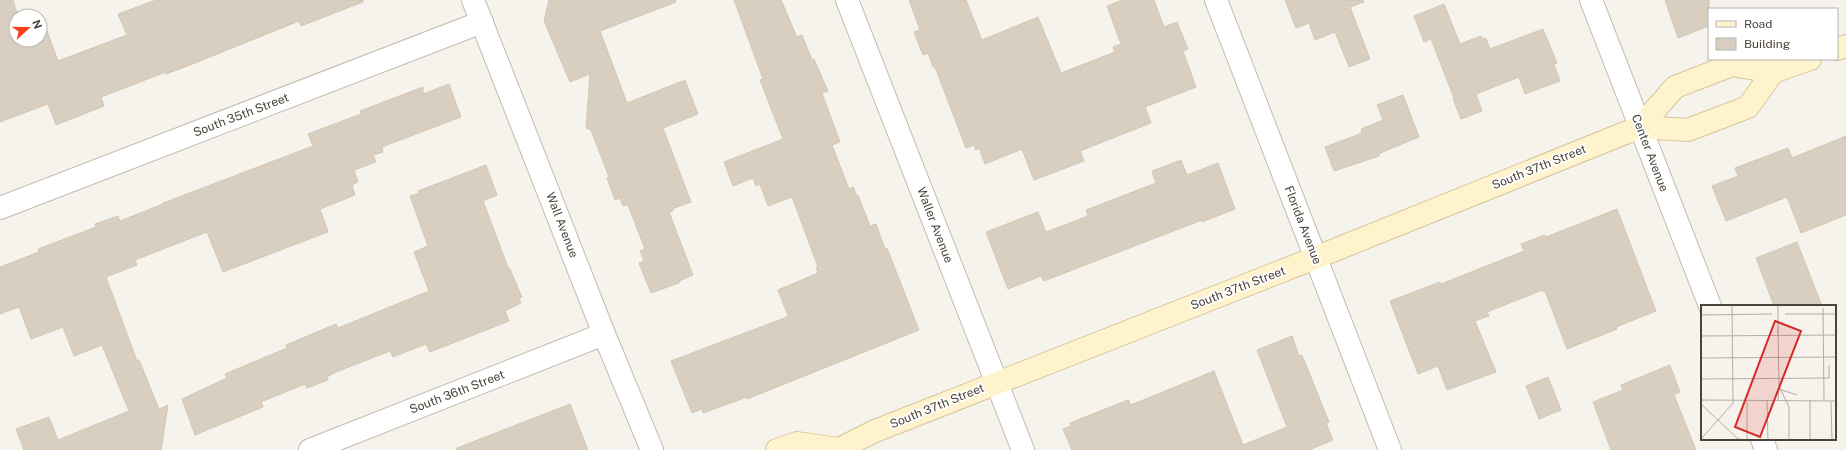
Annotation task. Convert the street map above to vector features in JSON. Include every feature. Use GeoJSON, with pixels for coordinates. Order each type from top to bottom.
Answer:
{"type":"FeatureCollection","features":[{"type":"Feature","properties":{"kind":"street","name":"Wall Avenue"},"geometry":{"type":"LineString","coordinates":[[473,0],[604,334],[652,450]]}},
{"type":"Feature","properties":{"kind":"street","name":"Waller Avenue"},"geometry":{"type":"LineString","coordinates":[[847,0],[1023,450]]}},
{"type":"Feature","properties":{"kind":"street","name":"Florida Avenue"},"geometry":{"type":"LineString","coordinates":[[1216,0],[1390,450]]}},
{"type":"Feature","properties":{"kind":"street","name":"Center Avenue"},"geometry":{"type":"LineString","coordinates":[[1591,0],[1710,305]]}},
{"type":"Feature","properties":{"kind":"street","name":"South 35th Street"},"geometry":{"type":"LineString","coordinates":[[0,208],[482,22]]}},
{"type":"Feature","properties":{"kind":"street","name":"South 37th Street"},"geometry":{"type":"LineString","coordinates":[[1640,127],[1675,88],[1732,65],[1773,72],[1807,60]]}},
{"type":"Feature","properties":{"kind":"street","name":"South 37th Street"},"geometry":{"type":"LineString","coordinates":[[838,450],[875,431],[1315,258],[1640,127],[1688,130],[1748,107],[1773,72]]}},
{"type":"Feature","properties":{"kind":"street","name":"South 36th Street"},"geometry":{"type":"LineString","coordinates":[[310,450],[604,334]]}},
{"type":"Feature","properties":{"kind":"street"},"geometry":{"type":"LineString","coordinates":[[1762,440],[1766,450]]}},
{"type":"Feature","properties":{"kind":"street"},"geometry":{"type":"LineString","coordinates":[[777,450],[797,443],[838,450]]}},
{"type":"Feature","properties":{"kind":"building"},"geometry":{"type":"Polygon","coordinates":[[[0,0],[13,0],[16,8],[8,8],[8,48],[48,48],[48,34],[58,61],[127,35],[118,14],[156,0],[363,0],[363,2],[301,26],[299,21],[190,65],[166,74],[166,72],[101,97],[104,106],[56,125],[48,104],[0,122],[0,0]]]}},
{"type":"Feature","properties":{"kind":"building"},"geometry":{"type":"Polygon","coordinates":[[[549,0],[675,0],[676,2],[600,31],[627,103],[685,80],[698,114],[663,128],[691,202],[672,209],[673,211],[669,212],[693,275],[679,281],[679,283],[651,293],[639,263],[644,261],[640,251],[645,249],[628,205],[623,206],[620,198],[615,200],[607,178],[609,177],[591,130],[586,128],[590,74],[570,82],[544,21],[549,0]]]}},
{"type":"Feature","properties":{"kind":"building"},"geometry":{"type":"Polygon","coordinates":[[[734,0],[781,0],[797,37],[802,35],[812,60],[814,59],[828,91],[822,93],[840,142],[832,145],[849,189],[853,187],[857,196],[858,195],[870,226],[876,224],[919,330],[747,399],[747,397],[703,413],[702,409],[692,413],[671,361],[787,317],[788,316],[778,290],[818,273],[816,268],[818,267],[792,197],[768,206],[760,184],[756,186],[753,178],[733,186],[724,162],[783,139],[760,80],[763,79],[734,0]]]}},
{"type":"Feature","properties":{"kind":"building"},"geometry":{"type":"Polygon","coordinates":[[[909,0],[966,0],[982,40],[1038,17],[1061,73],[1115,52],[1113,47],[1121,44],[1107,6],[1122,0],[1154,0],[1164,27],[1177,22],[1188,49],[1183,51],[1196,87],[1145,107],[1151,123],[1080,151],[1084,161],[1034,180],[1022,149],[985,164],[979,148],[976,150],[974,145],[966,148],[935,67],[933,67],[928,53],[923,55],[914,32],[920,30],[909,0]]]}},
{"type":"Feature","properties":{"kind":"building"},"geometry":{"type":"Polygon","coordinates":[[[1285,0],[1363,0],[1364,2],[1350,7],[1370,59],[1349,67],[1335,32],[1315,40],[1309,23],[1296,28],[1285,0]]]}},
{"type":"Feature","properties":{"kind":"building"},"geometry":{"type":"Polygon","coordinates":[[[1665,0],[1709,0],[1708,26],[1678,38],[1665,0]]]}},
{"type":"Feature","properties":{"kind":"building"},"geometry":{"type":"Polygon","coordinates":[[[1444,4],[1460,44],[1481,36],[1482,39],[1486,38],[1490,49],[1543,29],[1557,63],[1554,64],[1560,81],[1525,94],[1519,77],[1476,94],[1482,111],[1461,119],[1431,39],[1424,42],[1414,16],[1444,4]]]}},
{"type":"Feature","properties":{"kind":"building"},"geometry":{"type":"Polygon","coordinates":[[[449,84],[461,117],[382,147],[383,152],[373,155],[376,162],[354,170],[358,182],[352,185],[355,195],[320,209],[328,232],[223,272],[207,232],[135,260],[137,265],[106,277],[137,361],[139,360],[159,409],[168,405],[161,450],[24,450],[16,429],[49,417],[58,440],[129,411],[102,345],[74,356],[63,327],[31,339],[19,307],[0,314],[0,267],[39,252],[38,249],[96,227],[95,224],[118,216],[120,221],[163,203],[313,146],[308,134],[361,114],[360,111],[423,87],[423,94],[449,84]]]}},
{"type":"Feature","properties":{"kind":"building"},"geometry":{"type":"Polygon","coordinates":[[[1403,95],[1419,137],[1385,151],[1379,154],[1379,156],[1334,171],[1325,147],[1362,133],[1361,129],[1383,120],[1377,105],[1403,95]]]}},
{"type":"Feature","properties":{"kind":"building"},"geometry":{"type":"Polygon","coordinates":[[[1846,136],[1846,215],[1801,233],[1787,197],[1726,221],[1712,186],[1738,176],[1735,168],[1788,148],[1792,158],[1846,136]]]}},
{"type":"Feature","properties":{"kind":"building"},"geometry":{"type":"Polygon","coordinates":[[[1181,160],[1187,175],[1218,163],[1235,209],[1202,222],[1202,220],[1044,281],[1041,276],[1008,289],[986,232],[1038,212],[1046,232],[1088,216],[1086,210],[1156,183],[1152,171],[1181,160]]]}},
{"type":"Feature","properties":{"kind":"building"},"geometry":{"type":"Polygon","coordinates":[[[486,165],[497,195],[483,201],[509,270],[510,269],[522,297],[519,298],[521,303],[505,311],[509,321],[430,352],[426,344],[393,357],[390,351],[336,372],[327,377],[328,380],[307,388],[305,384],[261,402],[263,407],[195,435],[182,399],[227,378],[225,374],[287,348],[286,345],[336,324],[338,328],[429,291],[414,252],[428,246],[410,196],[419,193],[418,191],[486,165]]]}},
{"type":"Feature","properties":{"kind":"building"},"geometry":{"type":"Polygon","coordinates":[[[1617,209],[1656,311],[1616,327],[1617,329],[1567,349],[1545,291],[1540,291],[1487,312],[1489,316],[1475,321],[1496,372],[1447,390],[1438,366],[1418,374],[1390,301],[1440,282],[1441,284],[1524,251],[1521,244],[1545,235],[1546,237],[1617,209]]]}},
{"type":"Feature","properties":{"kind":"building"},"geometry":{"type":"Polygon","coordinates":[[[1797,242],[1822,305],[1774,305],[1756,258],[1797,242]]]}},
{"type":"Feature","properties":{"kind":"building"},"geometry":{"type":"Polygon","coordinates":[[[1292,336],[1299,356],[1302,355],[1329,422],[1326,423],[1333,440],[1309,450],[1072,450],[1063,429],[1071,426],[1070,423],[1128,400],[1131,405],[1214,371],[1243,445],[1287,427],[1257,350],[1292,336]]]}},
{"type":"Feature","properties":{"kind":"building"},"geometry":{"type":"Polygon","coordinates":[[[1670,365],[1680,392],[1674,395],[1696,450],[1611,450],[1593,402],[1623,390],[1621,385],[1670,365]]]}},
{"type":"Feature","properties":{"kind":"building"},"geometry":{"type":"Polygon","coordinates":[[[1548,377],[1561,410],[1539,419],[1526,386],[1548,377]]]}},
{"type":"Feature","properties":{"kind":"building"},"geometry":{"type":"Polygon","coordinates":[[[570,404],[588,450],[457,450],[457,448],[570,404]]]}}]}
